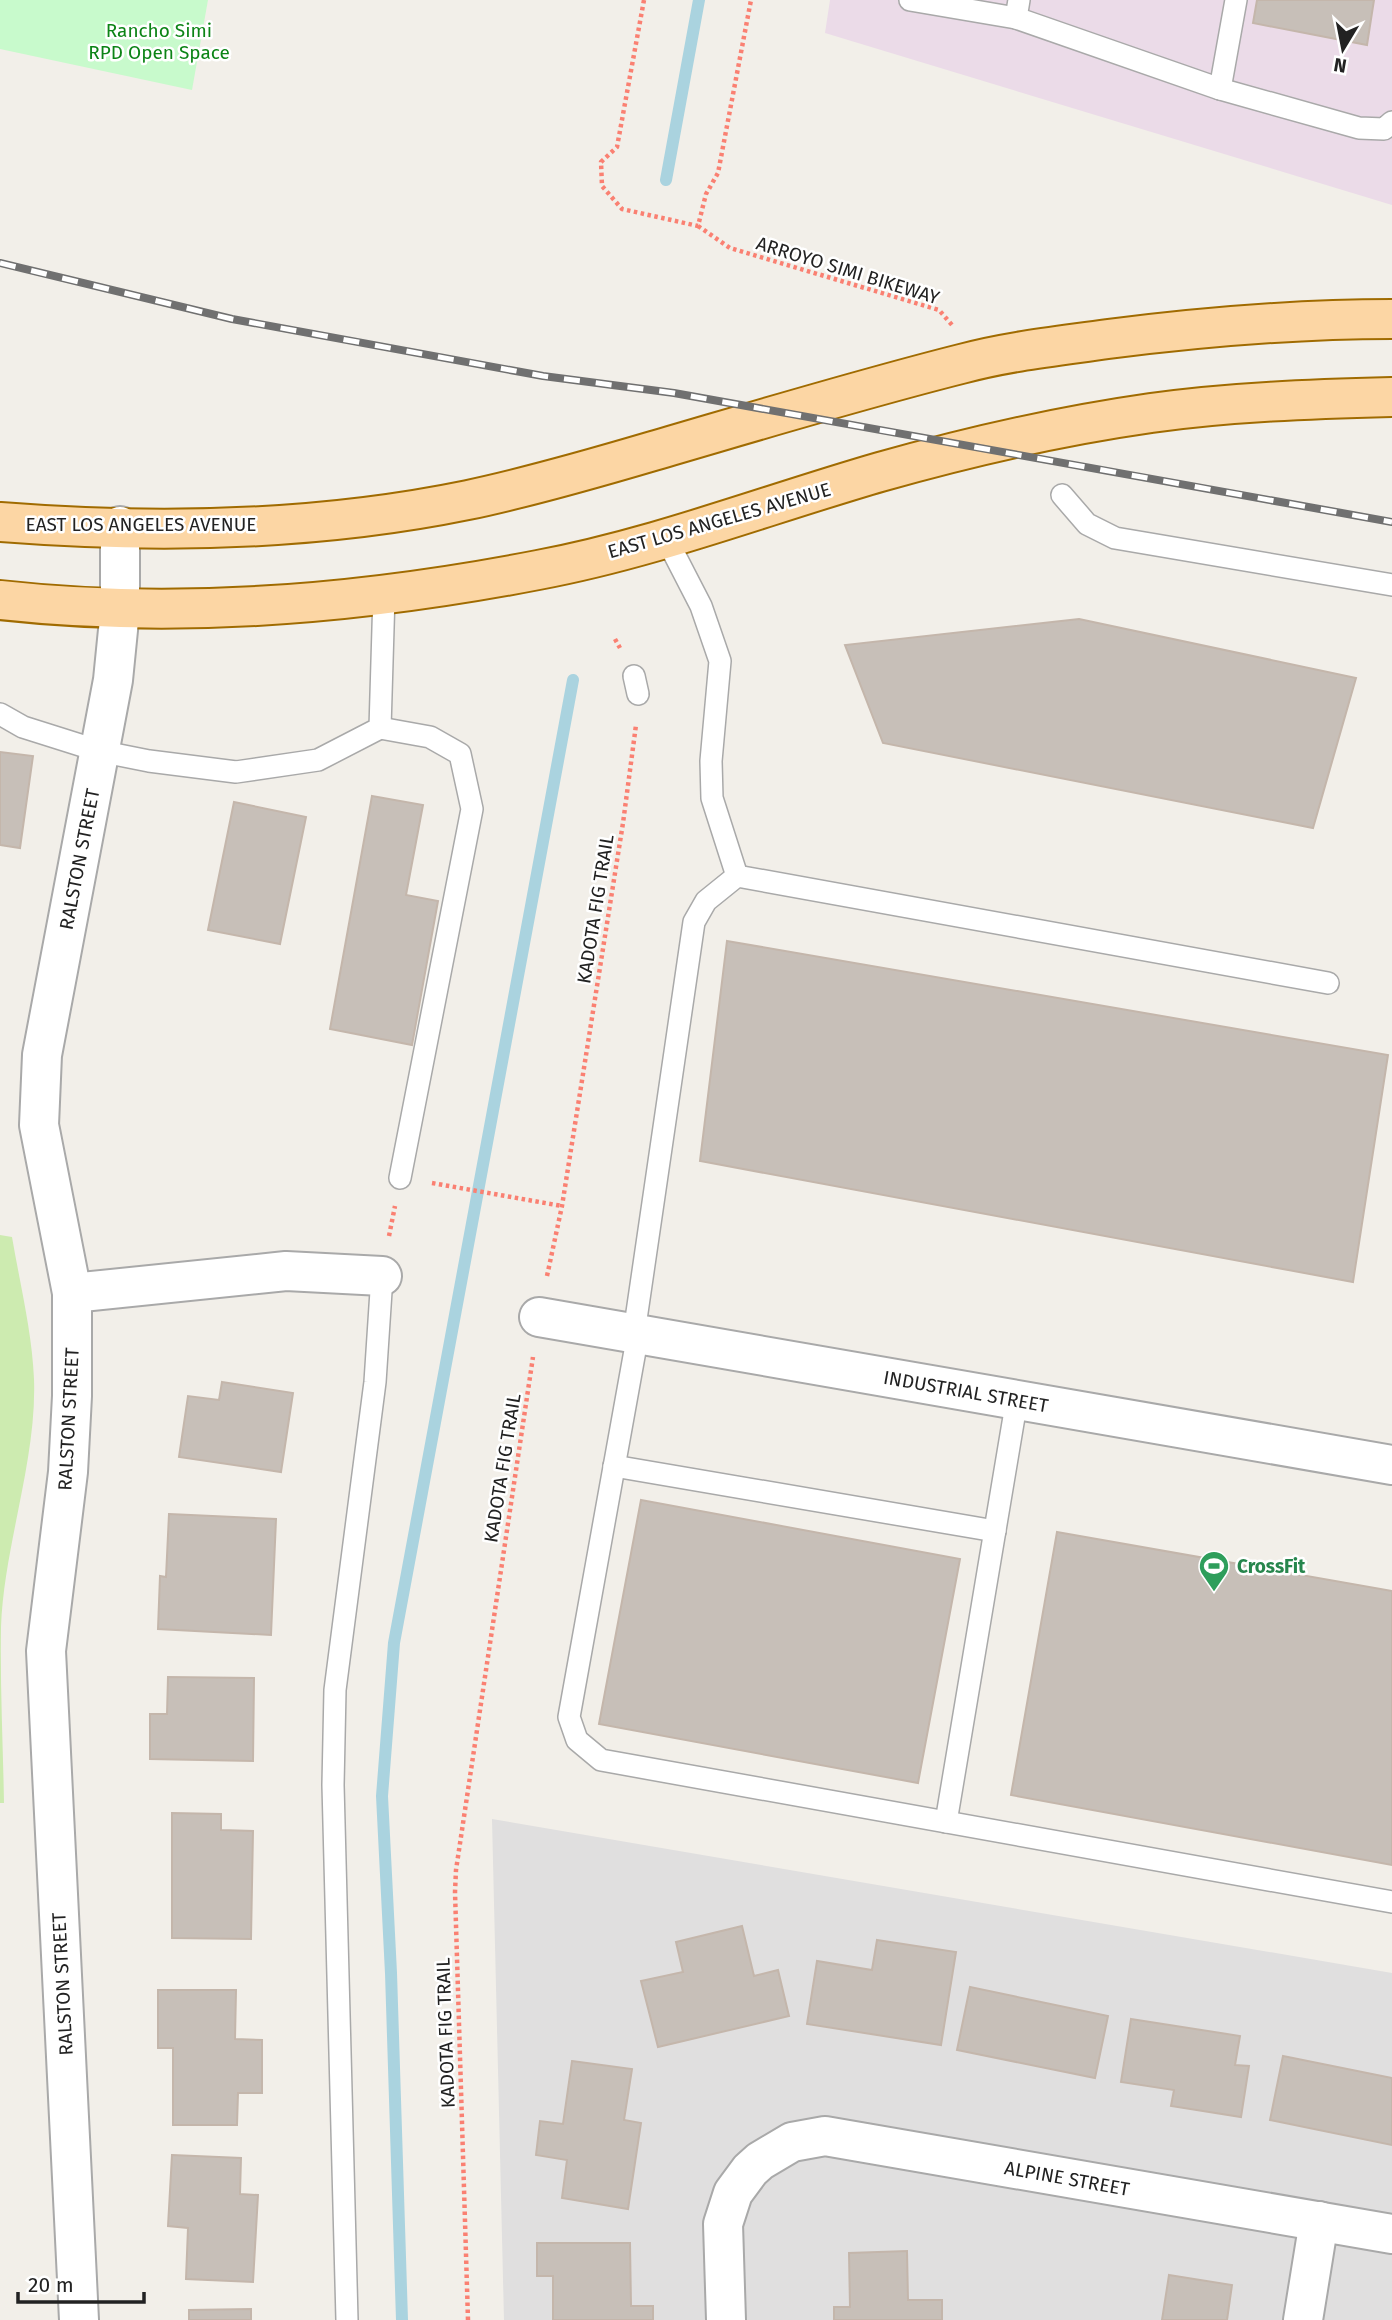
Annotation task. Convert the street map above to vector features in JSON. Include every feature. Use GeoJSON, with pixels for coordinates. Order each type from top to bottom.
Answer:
{"type":"FeatureCollection","features":[{"type":"Feature","properties":{"kind":"main road","name":"EAST LOS ANGELES AVENUE"},"geometry":{"type":"LineString","coordinates":[[0,522],[238,527],[352,518],[465,500],[548,482],[964,363],[1038,348],[1172,331],[1310,319],[1392,319]]}},
{"type":"Feature","properties":{"kind":"main road","name":"EAST LOS ANGELES AVENUE"},"geometry":{"type":"LineString","coordinates":[[0,600],[120,610],[281,604],[384,595],[539,570],[667,540],[881,472],[1047,432],[1152,413],[1308,399],[1392,397]]}},
{"type":"Feature","properties":{"kind":"street","name":"RALSTON STREET"},"geometry":{"type":"LineString","coordinates":[[79,2320],[46,1651],[68,1472],[72,1396],[72,1293],[39,1125],[41,1055],[113,680],[120,610],[120,526]]}},
{"type":"Feature","properties":{"kind":"street"},"geometry":{"type":"LineString","coordinates":[[72,1293],[286,1270],[382,1276]]}},
{"type":"Feature","properties":{"kind":"street","name":"INDUSTRIAL STREET"},"geometry":{"type":"LineString","coordinates":[[539,1317],[1392,1465]]}},
{"type":"Feature","properties":{"kind":"street","name":"ALPINE STREET"},"geometry":{"type":"LineString","coordinates":[[726,2320],[723,2224],[733,2193],[760,2161],[792,2142],[825,2136],[1392,2234]]}},
{"type":"Feature","properties":{"kind":"street"},"geometry":{"type":"LineString","coordinates":[[1303,2320],[1319,2221]]}},
{"type":"Feature","properties":{"kind":"lane"},"geometry":{"type":"LineString","coordinates":[[910,0],[1017,9],[1220,89],[1359,128],[1384,129],[1392,122]]}},
{"type":"Feature","properties":{"kind":"lane"},"geometry":{"type":"LineString","coordinates":[[1220,89],[1237,0]]}},
{"type":"Feature","properties":{"kind":"lane"},"geometry":{"type":"LineString","coordinates":[[1062,495],[1087,524],[1115,538],[1392,585]]}},
{"type":"Feature","properties":{"kind":"lane"},"geometry":{"type":"LineString","coordinates":[[667,540],[701,606],[720,661],[710,761],[712,798],[737,876]]}},
{"type":"Feature","properties":{"kind":"lane"},"geometry":{"type":"LineString","coordinates":[[380,728],[384,595]]}},
{"type":"Feature","properties":{"kind":"lane"},"geometry":{"type":"LineString","coordinates":[[0,714],[23,727],[99,751],[149,761],[236,772],[318,760],[380,728],[430,737],[460,754],[472,809],[400,1178]]}},
{"type":"Feature","properties":{"kind":"lane"},"geometry":{"type":"LineString","coordinates":[[1328,983],[737,876],[706,901],[694,922],[636,1334],[569,1717],[577,1740],[600,1760],[1392,1902]]}},
{"type":"Feature","properties":{"kind":"lane"},"geometry":{"type":"LineString","coordinates":[[347,2320],[333,1785],[335,1690],[376,1382],[382,1276]]}},
{"type":"Feature","properties":{"kind":"lane"},"geometry":{"type":"LineString","coordinates":[[946,1822],[1017,1399]]}},
{"type":"Feature","properties":{"kind":"lane"},"geometry":{"type":"LineString","coordinates":[[614,1466],[995,1531]]}},
{"type":"Feature","properties":{"kind":"path","name":"ARROYO SIMI BIKEWAY"},"geometry":{"type":"LineString","coordinates":[[644,0],[617,147],[601,162],[602,186],[622,209],[698,226],[730,248],[939,310],[951,323],[964,363]]}},
{"type":"Feature","properties":{"kind":"path"},"geometry":{"type":"LineString","coordinates":[[698,226],[706,194],[718,173],[751,0]]}},
{"type":"Feature","properties":{"kind":"path","name":"KADOTA FIG TRAIL"},"geometry":{"type":"LineString","coordinates":[[468,2320],[456,1870],[539,1317],[562,1206],[623,823],[636,685],[615,639]]}},
{"type":"Feature","properties":{"kind":"path"},"geometry":{"type":"LineString","coordinates":[[382,1276],[400,1178],[562,1206]]}},
{"type":"Feature","properties":{"kind":"shaded area"},"geometry":{"type":"Polygon","coordinates":[[[830,0],[1392,0],[1392,205],[825,33],[830,0]]]}},
{"type":"Feature","properties":{"kind":"shaded area"},"geometry":{"type":"Polygon","coordinates":[[[492,1819],[1392,1973],[1392,2320],[504,2320],[492,1819]]]}},
{"type":"Feature","properties":{"kind":"green space","name":"Rancho Simi RPD Open Space"},"geometry":{"type":"Polygon","coordinates":[[[0,0],[208,0],[192,90],[0,49],[0,0]]]}},
{"type":"Feature","properties":{"kind":"green space"},"geometry":{"type":"Polygon","coordinates":[[[0,1235],[12,1237],[28,1326],[34,1379],[31,1440],[3,1596],[1,1693],[4,1803],[0,1803],[0,1235]]]}},
{"type":"Feature","properties":{"kind":"building"},"geometry":{"type":"Polygon","coordinates":[[[1257,0],[1374,0],[1367,45],[1253,23],[1257,0]]]}},
{"type":"Feature","properties":{"kind":"building"},"geometry":{"type":"Polygon","coordinates":[[[1079,619],[1356,678],[1313,828],[883,743],[845,645],[1079,619]]]}},
{"type":"Feature","properties":{"kind":"building"},"geometry":{"type":"Polygon","coordinates":[[[0,752],[33,756],[20,848],[0,845],[0,752]]]}},
{"type":"Feature","properties":{"kind":"building"},"geometry":{"type":"Polygon","coordinates":[[[372,796],[423,805],[406,895],[438,901],[412,1045],[330,1029],[372,796]]]}},
{"type":"Feature","properties":{"kind":"building"},"geometry":{"type":"Polygon","coordinates":[[[234,802],[306,817],[280,944],[208,930],[234,802]]]}},
{"type":"Feature","properties":{"kind":"building"},"geometry":{"type":"Polygon","coordinates":[[[727,941],[1388,1055],[1353,1282],[700,1161],[727,941]]]}},
{"type":"Feature","properties":{"kind":"building"},"geometry":{"type":"Polygon","coordinates":[[[222,1382],[293,1393],[281,1472],[179,1457],[188,1396],[219,1400],[222,1382]]]}},
{"type":"Feature","properties":{"kind":"building"},"geometry":{"type":"Polygon","coordinates":[[[641,1500],[960,1559],[918,1783],[599,1724],[641,1500]]]}},
{"type":"Feature","properties":{"kind":"building"},"geometry":{"type":"Polygon","coordinates":[[[169,1514],[276,1519],[271,1635],[158,1629],[160,1576],[166,1577],[169,1514]]]}},
{"type":"Feature","properties":{"kind":"building"},"geometry":{"type":"Polygon","coordinates":[[[1057,1532],[1392,1591],[1392,1865],[1011,1795],[1057,1532]]]}},
{"type":"Feature","properties":{"kind":"building"},"geometry":{"type":"Polygon","coordinates":[[[168,1677],[254,1678],[253,1761],[150,1759],[150,1714],[167,1714],[168,1677]]]}},
{"type":"Feature","properties":{"kind":"building"},"geometry":{"type":"Polygon","coordinates":[[[172,1813],[221,1814],[221,1830],[253,1831],[251,1939],[172,1938],[172,1813]]]}},
{"type":"Feature","properties":{"kind":"building"},"geometry":{"type":"Polygon","coordinates":[[[742,1926],[754,1976],[778,1970],[789,2016],[658,2047],[641,1981],[683,1972],[676,1942],[742,1926]]]}},
{"type":"Feature","properties":{"kind":"building"},"geometry":{"type":"Polygon","coordinates":[[[877,1940],[956,1952],[941,2045],[807,2024],[817,1961],[872,1970],[877,1940]]]}},
{"type":"Feature","properties":{"kind":"building"},"geometry":{"type":"Polygon","coordinates":[[[970,1987],[1108,2016],[1095,2078],[957,2050],[970,1987]]]}},
{"type":"Feature","properties":{"kind":"building"},"geometry":{"type":"Polygon","coordinates":[[[158,1990],[236,1990],[235,2039],[262,2040],[262,2093],[238,2093],[237,2125],[173,2125],[173,2048],[158,2048],[158,1990]]]}},
{"type":"Feature","properties":{"kind":"building"},"geometry":{"type":"Polygon","coordinates":[[[1131,2019],[1240,2036],[1235,2065],[1249,2066],[1241,2117],[1171,2106],[1174,2090],[1121,2082],[1131,2019]]]}},
{"type":"Feature","properties":{"kind":"building"},"geometry":{"type":"Polygon","coordinates":[[[1283,2056],[1392,2078],[1392,2145],[1270,2120],[1283,2056]]]}},
{"type":"Feature","properties":{"kind":"building"},"geometry":{"type":"Polygon","coordinates":[[[572,2061],[632,2069],[624,2120],[641,2123],[628,2209],[562,2198],[567,2160],[536,2155],[540,2121],[563,2124],[572,2061]]]}},
{"type":"Feature","properties":{"kind":"building"},"geometry":{"type":"Polygon","coordinates":[[[172,2155],[241,2158],[240,2194],[258,2195],[253,2282],[186,2279],[188,2228],[168,2226],[172,2155]]]}},
{"type":"Feature","properties":{"kind":"building"},"geometry":{"type":"Polygon","coordinates":[[[537,2243],[630,2243],[631,2306],[653,2306],[653,2320],[553,2320],[553,2276],[537,2276],[537,2243]]]}},
{"type":"Feature","properties":{"kind":"building"},"geometry":{"type":"Polygon","coordinates":[[[907,2251],[908,2300],[942,2300],[942,2320],[834,2320],[834,2307],[850,2307],[849,2253],[907,2251]]]}},
{"type":"Feature","properties":{"kind":"building"},"geometry":{"type":"Polygon","coordinates":[[[1169,2275],[1232,2285],[1227,2320],[1162,2320],[1169,2275]]]}},
{"type":"Feature","properties":{"kind":"building"},"geometry":{"type":"Polygon","coordinates":[[[251,2309],[251,2320],[189,2320],[189,2310],[251,2309]]]}},
{"type":"Feature","properties":{"kind":"waterway"},"geometry":{"type":"LineString","coordinates":[[666,180],[699,0]]}},
{"type":"Feature","properties":{"kind":"waterway"},"geometry":{"type":"LineString","coordinates":[[402,2320],[391,1973],[382,1796],[394,1643],[573,680]]}},
{"type":"Feature","properties":{"kind":"railway"},"geometry":{"type":"LineString","coordinates":[[0,263],[232,319],[543,376],[674,393],[1392,522]]}},
{"type":"Feature","properties":{"kind":"place","name":"CrossFit"},"geometry":{"type":"Point","coordinates":[1214,1593]}}]}
